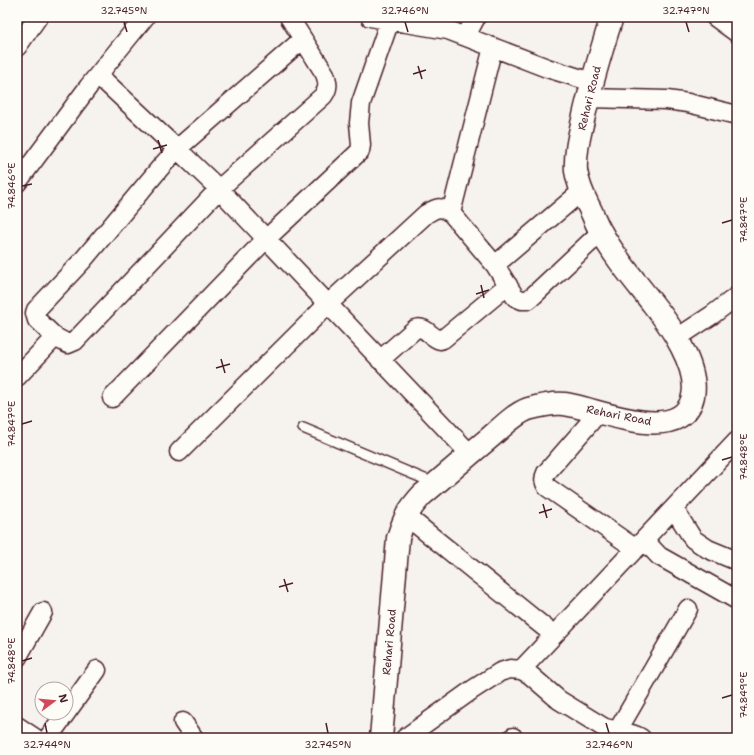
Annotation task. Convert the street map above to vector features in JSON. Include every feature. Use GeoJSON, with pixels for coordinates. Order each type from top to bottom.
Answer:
{"type":"FeatureCollection","features":[{"type":"Feature","properties":{"kind":"main road","name":"Rehari Road"},"geometry":{"type":"LineString","coordinates":[[381,738],[398,538],[406,516],[413,504],[506,423],[525,410],[546,405],[563,404],[627,419],[653,423],[670,421],[681,416],[690,406],[693,394],[693,377],[677,338],[663,316],[626,268],[601,232],[582,191],[576,172],[576,152],[590,90],[612,17]]}},
{"type":"Feature","properties":{"kind":"street"},"geometry":{"type":"LineString","coordinates":[[17,46],[38,17]]}},
{"type":"Feature","properties":{"kind":"street"},"geometry":{"type":"LineString","coordinates":[[17,183],[98,75],[145,17]]}},
{"type":"Feature","properties":{"kind":"street"},"geometry":{"type":"LineString","coordinates":[[289,17],[303,39],[325,74],[328,83],[328,90],[219,189],[75,341],[68,344],[55,337],[36,320],[36,310],[82,260],[177,149],[303,39]]}},
{"type":"Feature","properties":{"kind":"street"},"geometry":{"type":"LineString","coordinates":[[370,17],[448,30],[547,68],[590,90],[688,103],[737,115]]}},
{"type":"Feature","properties":{"kind":"street"},"geometry":{"type":"LineString","coordinates":[[466,36],[476,17]]}},
{"type":"Feature","properties":{"kind":"street"},"geometry":{"type":"LineString","coordinates":[[718,18],[737,33]]}},
{"type":"Feature","properties":{"kind":"street"},"geometry":{"type":"LineString","coordinates":[[112,398],[266,240],[360,151],[361,139],[359,118],[361,103],[390,20]]}},
{"type":"Feature","properties":{"kind":"street"},"geometry":{"type":"LineString","coordinates":[[451,213],[492,47]]}},
{"type":"Feature","properties":{"kind":"street"},"geometry":{"type":"LineString","coordinates":[[98,75],[219,189],[470,454]]}},
{"type":"Feature","properties":{"kind":"street"},"geometry":{"type":"LineString","coordinates":[[495,265],[582,191]]}},
{"type":"Feature","properties":{"kind":"street"},"geometry":{"type":"LineString","coordinates":[[179,452],[327,304],[426,214],[435,209],[442,208],[451,213],[495,265],[515,297],[522,300],[528,300],[601,232]]}},
{"type":"Feature","properties":{"kind":"street"},"geometry":{"type":"LineString","coordinates":[[380,360],[415,329],[423,328],[435,338],[440,340],[508,285]]}},
{"type":"Feature","properties":{"kind":"street"},"geometry":{"type":"LineString","coordinates":[[677,338],[712,315],[737,296]]}},
{"type":"Feature","properties":{"kind":"street"},"geometry":{"type":"LineString","coordinates":[[17,377],[55,337]]}},
{"type":"Feature","properties":{"kind":"street"},"geometry":{"type":"LineString","coordinates":[[599,412],[546,473],[544,482],[547,487],[659,556],[737,600]]}},
{"type":"Feature","properties":{"kind":"street"},"geometry":{"type":"LineString","coordinates":[[521,670],[737,441]]}},
{"type":"Feature","properties":{"kind":"street"},"geometry":{"type":"LineString","coordinates":[[674,509],[693,539],[708,549],[737,561]]}},
{"type":"Feature","properties":{"kind":"street"},"geometry":{"type":"LineString","coordinates":[[406,516],[554,635]]}},
{"type":"Feature","properties":{"kind":"street"},"geometry":{"type":"LineString","coordinates":[[609,732],[688,609]]}},
{"type":"Feature","properties":{"kind":"street"},"geometry":{"type":"LineString","coordinates":[[17,658],[43,612]]}},
{"type":"Feature","properties":{"kind":"street"},"geometry":{"type":"LineString","coordinates":[[405,738],[472,690],[500,672],[510,669],[521,670],[528,674],[559,700],[609,732],[627,732],[641,738]]}},
{"type":"Feature","properties":{"kind":"street"},"geometry":{"type":"LineString","coordinates":[[48,738],[97,670]]}},
{"type":"Feature","properties":{"kind":"street"},"geometry":{"type":"LineString","coordinates":[[183,722],[194,738]]}},
{"type":"Feature","properties":{"kind":"street"},"geometry":{"type":"LineString","coordinates":[[17,726],[35,738]]}},
{"type":"Feature","properties":{"kind":"lane"},"geometry":{"type":"LineString","coordinates":[[303,428],[435,484]]}}]}
